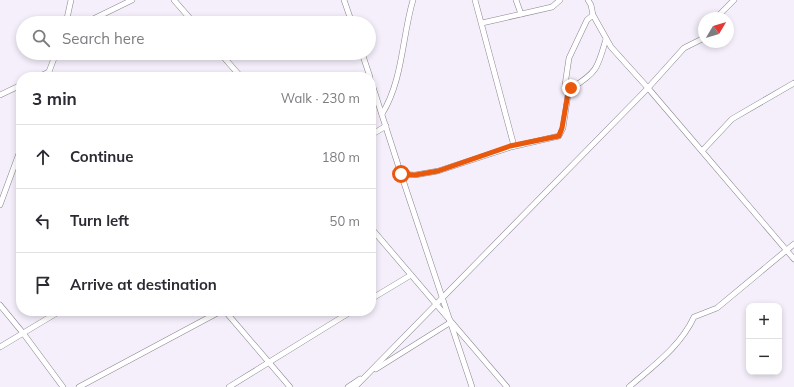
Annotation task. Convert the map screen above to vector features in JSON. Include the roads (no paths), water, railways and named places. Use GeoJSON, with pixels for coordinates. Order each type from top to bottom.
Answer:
{"type":"FeatureCollection","features":[{"type":"Feature","properties":{"kind":"street"},"geometry":{"type":"LineString","coordinates":[[68,16],[72,0]]}},
{"type":"Feature","properties":{"kind":"street"},"geometry":{"type":"LineString","coordinates":[[99,16],[132,0]]}},
{"type":"Feature","properties":{"kind":"street"},"geometry":{"type":"LineString","coordinates":[[174,0],[188,16]]}},
{"type":"Feature","properties":{"kind":"street"},"geometry":{"type":"LineString","coordinates":[[344,0],[350,16]]}},
{"type":"Feature","properties":{"kind":"street"},"geometry":{"type":"LineString","coordinates":[[382,114],[390,98],[401,62],[408,19],[413,0]]}},
{"type":"Feature","properties":{"kind":"street"},"geometry":{"type":"LineString","coordinates":[[475,0],[514,146]]}},
{"type":"Feature","properties":{"kind":"street"},"geometry":{"type":"LineString","coordinates":[[516,0],[521,14]]}},
{"type":"Feature","properties":{"kind":"street"},"geometry":{"type":"LineString","coordinates":[[482,23],[552,7],[560,0]]}},
{"type":"Feature","properties":{"kind":"street"},"geometry":{"type":"LineString","coordinates":[[588,0],[591,5],[593,15],[611,47],[648,88],[794,259]]}},
{"type":"Feature","properties":{"kind":"street"},"geometry":{"type":"LineString","coordinates":[[722,12],[734,0]]}},
{"type":"Feature","properties":{"kind":"street"},"geometry":{"type":"LineString","coordinates":[[569,88],[565,84],[569,58],[587,20],[593,15]]}},
{"type":"Feature","properties":{"kind":"street"},"geometry":{"type":"LineString","coordinates":[[569,88],[573,87],[593,73],[600,62],[606,39]]}},
{"type":"Feature","properties":{"kind":"street"},"geometry":{"type":"LineString","coordinates":[[355,387],[648,88],[684,48],[698,41]]}},
{"type":"Feature","properties":{"kind":"street"},"geometry":{"type":"LineString","coordinates":[[49,72],[53,60]]}},
{"type":"Feature","properties":{"kind":"street"},"geometry":{"type":"LineString","coordinates":[[226,60],[237,72]]}},
{"type":"Feature","properties":{"kind":"street"},"geometry":{"type":"LineString","coordinates":[[364,60],[368,72]]}},
{"type":"Feature","properties":{"kind":"street"},"geometry":{"type":"LineString","coordinates":[[702,151],[732,119],[794,83]]}},
{"type":"Feature","properties":{"kind":"street"},"geometry":{"type":"LineString","coordinates":[[0,95],[16,87]]}},
{"type":"Feature","properties":{"kind":"street"},"geometry":{"type":"LineString","coordinates":[[401,174],[415,175],[438,171],[514,146],[559,136],[562,128],[569,88]]}},
{"type":"Feature","properties":{"kind":"street"},"geometry":{"type":"LineString","coordinates":[[376,96],[472,387]]}},
{"type":"Feature","properties":{"kind":"street"},"geometry":{"type":"LineString","coordinates":[[376,132],[386,126]]}},
{"type":"Feature","properties":{"kind":"street"},"geometry":{"type":"LineString","coordinates":[[0,205],[16,162]]}},
{"type":"Feature","properties":{"kind":"street"},"geometry":{"type":"LineString","coordinates":[[376,235],[507,387]]}},
{"type":"Feature","properties":{"kind":"street"},"geometry":{"type":"LineString","coordinates":[[629,387],[673,348],[690,326],[694,317],[717,308],[794,244]]}},
{"type":"Feature","properties":{"kind":"street"},"geometry":{"type":"LineString","coordinates":[[376,296],[411,275]]}},
{"type":"Feature","properties":{"kind":"street"},"geometry":{"type":"LineString","coordinates":[[0,305],[63,387]]}},
{"type":"Feature","properties":{"kind":"street"},"geometry":{"type":"LineString","coordinates":[[0,347],[52,316]]}},
{"type":"Feature","properties":{"kind":"street"},"geometry":{"type":"LineString","coordinates":[[79,387],[212,316]]}},
{"type":"Feature","properties":{"kind":"street"},"geometry":{"type":"LineString","coordinates":[[230,316],[290,387]]}},
{"type":"Feature","properties":{"kind":"street"},"geometry":{"type":"LineString","coordinates":[[229,387],[344,316]]}},
{"type":"Feature","properties":{"kind":"street"},"geometry":{"type":"LineString","coordinates":[[348,387],[451,322]]}}]}
